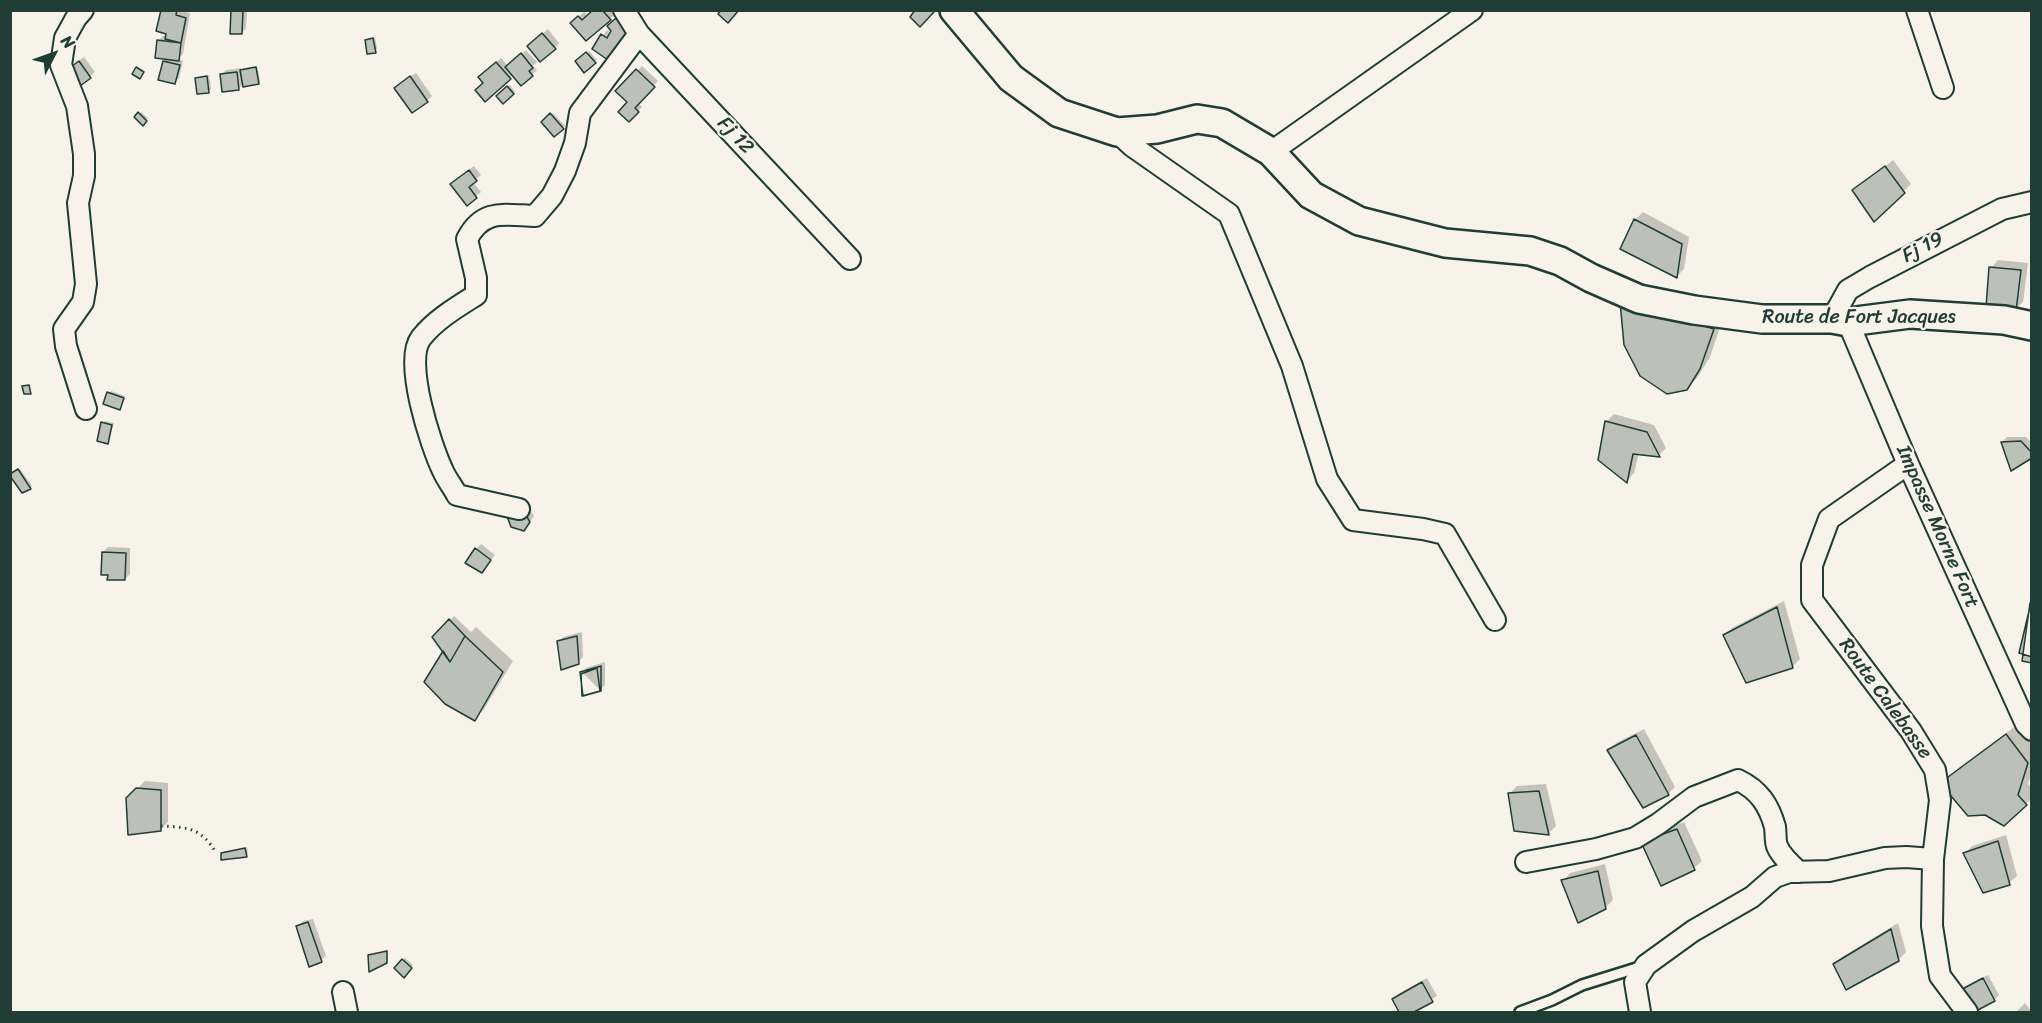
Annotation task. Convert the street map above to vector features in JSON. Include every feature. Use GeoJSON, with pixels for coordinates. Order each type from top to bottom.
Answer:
{"type":"FeatureCollection","features":[{"type":"Feature","properties":{"kind":"street"},"geometry":{"type":"LineString","coordinates":[[83,10],[65,38],[61,65],[77,106],[84,154],[84,176],[78,203],[86,284],[83,302],[63,329],[66,346],[86,409]]}},
{"type":"Feature","properties":{"kind":"street","name":"Fj 12"},"geometry":{"type":"LineString","coordinates":[[624,10],[639,34],[850,259]]}},
{"type":"Feature","properties":{"kind":"street","name":"Route de Fort Jacques"},"geometry":{"type":"LineString","coordinates":[[954,10],[1011,78],[1059,113],[1117,132],[1157,129],[1197,119],[1222,123],[1271,152],[1311,195],[1359,220],[1445,243],[1530,251],[1560,261],[1638,299],[1694,310],[1762,319],[1840,320],[1910,314],[2004,320],[2031,326]]}},
{"type":"Feature","properties":{"kind":"street"},"geometry":{"type":"LineString","coordinates":[[1271,152],[1472,10]]}},
{"type":"Feature","properties":{"kind":"street"},"geometry":{"type":"LineString","coordinates":[[1917,10],[1943,88]]}},
{"type":"Feature","properties":{"kind":"street"},"geometry":{"type":"LineString","coordinates":[[519,509],[457,495],[444,473],[430,439],[419,402],[416,361],[419,339],[437,322],[476,295],[476,278],[467,240],[473,227],[486,218],[502,215],[535,216],[552,196],[565,171],[575,143],[580,113],[639,34]]}},
{"type":"Feature","properties":{"kind":"street"},"geometry":{"type":"LineString","coordinates":[[1117,132],[1132,146],[1229,214],[1292,366],[1327,479],[1353,520],[1445,534],[1495,620]]}},
{"type":"Feature","properties":{"kind":"street","name":"Fj 19"},"geometry":{"type":"LineString","coordinates":[[1840,320],[1848,290],[1870,276],[2002,209],[2031,202]]}},
{"type":"Feature","properties":{"kind":"street","name":"Impasse Morne Fort"},"geometry":{"type":"LineString","coordinates":[[1840,320],[2026,724],[2031,730]]}},
{"type":"Feature","properties":{"kind":"street","name":"Route Calebasse"},"geometry":{"type":"LineString","coordinates":[[1908,464],[1829,519],[1812,565],[1812,600],[1911,731],[1935,770],[1940,800],[1933,859],[1932,926],[1940,976],[1967,1012]]}},
{"type":"Feature","properties":{"kind":"street"},"geometry":{"type":"LineString","coordinates":[[1526,862],[1596,849],[1635,838],[1694,797],[1738,780],[1754,788],[1766,805],[1775,828],[1778,847],[1799,872]]}},
{"type":"Feature","properties":{"kind":"street"},"geometry":{"type":"LineString","coordinates":[[1640,1012],[1635,982],[1646,965],[1693,931],[1752,897],[1775,877],[1789,872],[1829,871],[1885,858],[1933,859]]}},
{"type":"Feature","properties":{"kind":"street"},"geometry":{"type":"LineString","coordinates":[[343,992],[347,1012]]}},
{"type":"Feature","properties":{"kind":"lane"},"geometry":{"type":"LineString","coordinates":[[1520,1012],[1582,985],[1646,965]]}},
{"type":"Feature","properties":{"kind":"path"},"geometry":{"type":"LineString","coordinates":[[161,826],[195,830],[209,840],[216,853]]}},
{"type":"Feature","properties":{"kind":"building"},"geometry":{"type":"Polygon","coordinates":[[[161,10],[177,10],[176,15],[186,18],[181,43],[165,39],[166,34],[156,31],[161,10]]]}},
{"type":"Feature","properties":{"kind":"building"},"geometry":{"type":"Polygon","coordinates":[[[231,10],[243,10],[242,34],[230,34],[231,10]]]}},
{"type":"Feature","properties":{"kind":"building"},"geometry":{"type":"Polygon","coordinates":[[[593,10],[602,10],[611,20],[586,41],[570,23],[578,16],[582,20],[593,10]]]}},
{"type":"Feature","properties":{"kind":"building"},"geometry":{"type":"Polygon","coordinates":[[[721,10],[739,10],[728,23],[718,14],[721,10]]]}},
{"type":"Feature","properties":{"kind":"building"},"geometry":{"type":"Polygon","coordinates":[[[915,10],[933,10],[934,12],[920,27],[910,17],[915,10]]]}},
{"type":"Feature","properties":{"kind":"building"},"geometry":{"type":"Polygon","coordinates":[[[616,18],[629,34],[620,42],[621,46],[611,62],[592,49],[601,34],[607,38],[611,31],[607,26],[616,18]]]}},
{"type":"Feature","properties":{"kind":"building"},"geometry":{"type":"Polygon","coordinates":[[[542,33],[556,49],[540,62],[527,46],[542,33]]]}},
{"type":"Feature","properties":{"kind":"building"},"geometry":{"type":"Polygon","coordinates":[[[373,38],[376,53],[367,54],[365,40],[373,38]]]}},
{"type":"Feature","properties":{"kind":"building"},"geometry":{"type":"Polygon","coordinates":[[[157,40],[181,43],[179,61],[155,58],[157,40]]]}},
{"type":"Feature","properties":{"kind":"building"},"geometry":{"type":"Polygon","coordinates":[[[586,52],[596,63],[584,73],[575,61],[586,52]]]}},
{"type":"Feature","properties":{"kind":"building"},"geometry":{"type":"Polygon","coordinates":[[[521,53],[533,68],[529,71],[533,76],[521,86],[505,67],[521,53]]]}},
{"type":"Feature","properties":{"kind":"building"},"geometry":{"type":"Polygon","coordinates":[[[79,61],[91,78],[80,86],[68,69],[79,61]]]}},
{"type":"Feature","properties":{"kind":"building"},"geometry":{"type":"Polygon","coordinates":[[[163,61],[180,65],[175,84],[158,80],[163,61]]]}},
{"type":"Feature","properties":{"kind":"building"},"geometry":{"type":"Polygon","coordinates":[[[496,62],[511,79],[485,102],[475,90],[483,83],[478,77],[496,62]]]}},
{"type":"Feature","properties":{"kind":"building"},"geometry":{"type":"Polygon","coordinates":[[[136,67],[144,72],[140,79],[132,74],[136,67]]]}},
{"type":"Feature","properties":{"kind":"building"},"geometry":{"type":"Polygon","coordinates":[[[256,67],[259,84],[243,87],[240,70],[256,67]]]}},
{"type":"Feature","properties":{"kind":"building"},"geometry":{"type":"Polygon","coordinates":[[[636,69],[655,87],[635,108],[639,112],[629,122],[618,112],[627,102],[615,91],[636,69]]]}},
{"type":"Feature","properties":{"kind":"building"},"geometry":{"type":"Polygon","coordinates":[[[237,72],[239,90],[222,92],[220,74],[237,72]]]}},
{"type":"Feature","properties":{"kind":"building"},"geometry":{"type":"Polygon","coordinates":[[[207,76],[209,93],[197,94],[195,78],[207,76]]]}},
{"type":"Feature","properties":{"kind":"building"},"geometry":{"type":"Polygon","coordinates":[[[410,76],[428,102],[412,113],[394,88],[410,76]]]}},
{"type":"Feature","properties":{"kind":"building"},"geometry":{"type":"Polygon","coordinates":[[[507,86],[514,94],[503,104],[496,96],[507,86]]]}},
{"type":"Feature","properties":{"kind":"building"},"geometry":{"type":"Polygon","coordinates":[[[138,112],[147,121],[143,126],[134,117],[138,112]]]}},
{"type":"Feature","properties":{"kind":"building"},"geometry":{"type":"Polygon","coordinates":[[[550,113],[564,129],[554,137],[541,122],[550,113]]]}},
{"type":"Feature","properties":{"kind":"building"},"geometry":{"type":"Polygon","coordinates":[[[1885,166],[1905,193],[1874,222],[1852,190],[1885,166]]]}},
{"type":"Feature","properties":{"kind":"building"},"geometry":{"type":"Polygon","coordinates":[[[469,170],[477,181],[469,187],[477,198],[467,206],[450,184],[469,170]]]}},
{"type":"Feature","properties":{"kind":"building"},"geometry":{"type":"Polygon","coordinates":[[[1634,219],[1682,244],[1677,278],[1620,249],[1634,219]]]}},
{"type":"Feature","properties":{"kind":"building"},"geometry":{"type":"Polygon","coordinates":[[[1989,267],[2021,270],[2016,311],[1986,307],[1989,267]]]}},
{"type":"Feature","properties":{"kind":"building"},"geometry":{"type":"Polygon","coordinates":[[[1620,302],[1714,329],[1700,369],[1687,390],[1667,394],[1640,376],[1624,345],[1620,302]]]}},
{"type":"Feature","properties":{"kind":"building"},"geometry":{"type":"Polygon","coordinates":[[[29,385],[31,394],[24,394],[22,386],[29,385]]]}},
{"type":"Feature","properties":{"kind":"building"},"geometry":{"type":"Polygon","coordinates":[[[107,392],[124,398],[120,410],[103,404],[107,392]]]}},
{"type":"Feature","properties":{"kind":"building"},"geometry":{"type":"Polygon","coordinates":[[[1605,421],[1647,432],[1660,457],[1633,454],[1627,483],[1598,460],[1605,421]]]}},
{"type":"Feature","properties":{"kind":"building"},"geometry":{"type":"Polygon","coordinates":[[[101,422],[112,425],[108,444],[97,441],[101,422]]]}},
{"type":"Feature","properties":{"kind":"building"},"geometry":{"type":"Polygon","coordinates":[[[2021,441],[2032,453],[2032,458],[2011,471],[2001,442],[2021,441]]]}},
{"type":"Feature","properties":{"kind":"building"},"geometry":{"type":"Polygon","coordinates":[[[18,469],[31,489],[22,493],[10,476],[18,469]]]}},
{"type":"Feature","properties":{"kind":"building"},"geometry":{"type":"Polygon","coordinates":[[[505,511],[524,512],[530,522],[524,531],[511,527],[505,511]]]}},
{"type":"Feature","properties":{"kind":"building"},"geometry":{"type":"Polygon","coordinates":[[[475,548],[491,560],[482,573],[465,563],[475,548]]]}},
{"type":"Feature","properties":{"kind":"building"},"geometry":{"type":"Polygon","coordinates":[[[102,552],[126,553],[125,580],[107,580],[108,575],[101,575],[102,552]]]}},
{"type":"Feature","properties":{"kind":"building"},"geometry":{"type":"Polygon","coordinates":[[[2030,603],[2032,603],[2032,663],[2022,661],[2030,603]]]}},
{"type":"Feature","properties":{"kind":"building"},"geometry":{"type":"Polygon","coordinates":[[[1777,607],[1793,668],[1746,683],[1723,635],[1777,607]]]}},
{"type":"Feature","properties":{"kind":"building"},"geometry":{"type":"Polygon","coordinates":[[[2029,611],[2032,611],[2032,657],[2019,653],[2029,611]]]}},
{"type":"Feature","properties":{"kind":"building"},"geometry":{"type":"Polygon","coordinates":[[[449,619],[465,636],[450,662],[432,637],[449,619]]]}},
{"type":"Feature","properties":{"kind":"building"},"geometry":{"type":"Polygon","coordinates":[[[465,636],[503,672],[475,721],[445,704],[424,682],[443,651],[450,662],[465,636]]]}},
{"type":"Feature","properties":{"kind":"building"},"geometry":{"type":"Polygon","coordinates":[[[577,636],[579,664],[561,670],[557,641],[577,636]]]}},
{"type":"Feature","properties":{"kind":"building"},"geometry":{"type":"Polygon","coordinates":[[[601,666],[601,691],[583,696],[580,672],[601,666]]]}},
{"type":"Feature","properties":{"kind":"building"},"geometry":{"type":"Polygon","coordinates":[[[597,668],[600,691],[582,696],[581,674],[597,668]]]}},
{"type":"Feature","properties":{"kind":"building"},"geometry":{"type":"Polygon","coordinates":[[[2006,734],[2028,763],[2018,795],[2027,805],[2004,826],[1985,815],[1968,816],[1945,789],[1948,777],[2006,734]]]}},
{"type":"Feature","properties":{"kind":"building"},"geometry":{"type":"Polygon","coordinates":[[[1636,735],[1669,795],[1643,808],[1607,750],[1636,735]]]}},
{"type":"Feature","properties":{"kind":"building"},"geometry":{"type":"Polygon","coordinates":[[[136,788],[161,790],[161,831],[128,835],[126,798],[136,788]]]}},
{"type":"Feature","properties":{"kind":"building"},"geometry":{"type":"Polygon","coordinates":[[[1539,791],[1549,835],[1514,831],[1508,793],[1539,791]]]}},
{"type":"Feature","properties":{"kind":"building"},"geometry":{"type":"Polygon","coordinates":[[[1677,829],[1695,870],[1661,886],[1641,842],[1677,829]]]}},
{"type":"Feature","properties":{"kind":"building"},"geometry":{"type":"Polygon","coordinates":[[[1998,841],[2010,885],[1983,893],[1963,853],[1998,841]]]}},
{"type":"Feature","properties":{"kind":"building"},"geometry":{"type":"Polygon","coordinates":[[[245,848],[247,857],[221,860],[221,853],[245,848]]]}},
{"type":"Feature","properties":{"kind":"building"},"geometry":{"type":"Polygon","coordinates":[[[1598,871],[1606,909],[1578,923],[1561,880],[1598,871]]]}},
{"type":"Feature","properties":{"kind":"building"},"geometry":{"type":"Polygon","coordinates":[[[308,922],[322,962],[309,967],[296,926],[308,922]]]}},
{"type":"Feature","properties":{"kind":"building"},"geometry":{"type":"Polygon","coordinates":[[[1891,929],[1899,961],[1846,990],[1833,964],[1891,929]]]}},
{"type":"Feature","properties":{"kind":"building"},"geometry":{"type":"Polygon","coordinates":[[[387,951],[387,963],[369,972],[368,955],[387,951]]]}},
{"type":"Feature","properties":{"kind":"building"},"geometry":{"type":"Polygon","coordinates":[[[402,959],[412,968],[404,978],[394,968],[402,959]]]}},
{"type":"Feature","properties":{"kind":"building"},"geometry":{"type":"Polygon","coordinates":[[[1983,978],[1995,1001],[1974,1012],[1953,994],[1983,978]]]}},
{"type":"Feature","properties":{"kind":"building"},"geometry":{"type":"Polygon","coordinates":[[[1422,982],[1433,1002],[1414,1012],[1399,1012],[1392,999],[1422,982]]]}}]}
